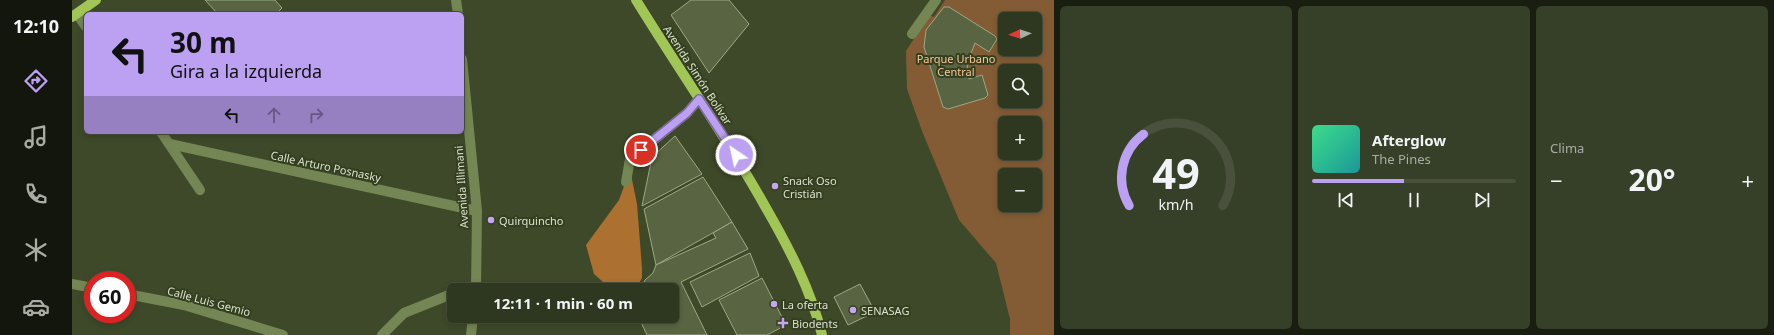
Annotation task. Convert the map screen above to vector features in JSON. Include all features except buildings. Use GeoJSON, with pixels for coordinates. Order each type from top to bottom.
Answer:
{"type":"FeatureCollection","features":[{"type":"Feature","properties":{"kind":"main road"},"geometry":{"type":"LineString","coordinates":[[74,16],[96,0]]}},
{"type":"Feature","properties":{"kind":"main road","name":"Avenida Simón Bolívar"},"geometry":{"type":"LineString","coordinates":[[636,0],[736,155],[788,246],[816,310],[822,335]]}},
{"type":"Feature","properties":{"kind":"street"},"geometry":{"type":"LineString","coordinates":[[456,0],[458,12]]}},
{"type":"Feature","properties":{"kind":"street"},"geometry":{"type":"LineString","coordinates":[[912,34],[936,0]]}},
{"type":"Feature","properties":{"kind":"street"},"geometry":{"type":"LineString","coordinates":[[74,16],[84,25]]}},
{"type":"Feature","properties":{"kind":"street","name":"Avenida Illimani"},"geometry":{"type":"LineString","coordinates":[[464,79],[477,211],[476,283]]}},
{"type":"Feature","properties":{"kind":"street"},"geometry":{"type":"LineString","coordinates":[[626,182],[630,159],[687,113],[699,99]]}},
{"type":"Feature","properties":{"kind":"street"},"geometry":{"type":"LineString","coordinates":[[162,134],[200,190]]}},
{"type":"Feature","properties":{"kind":"street","name":"Calle Arturo Posnasky"},"geometry":{"type":"LineString","coordinates":[[170,144],[477,211]]}},
{"type":"Feature","properties":{"kind":"street"},"geometry":{"type":"LineString","coordinates":[[72,284],[84,286]]}},
{"type":"Feature","properties":{"kind":"street","name":"Calle Luis Gemio"},"geometry":{"type":"LineString","coordinates":[[136,296],[184,305],[283,335]]}},
{"type":"Feature","properties":{"kind":"street"},"geometry":{"type":"LineString","coordinates":[[382,335],[404,313],[447,296]]}},
{"type":"Feature","properties":{"kind":"street"},"geometry":{"type":"LineString","coordinates":[[471,335],[472,323]]}},
{"type":"Feature","properties":{"kind":"green space","name":"Parque Urbano Central"},"geometry":{"type":"Polygon","coordinates":[[[945,0],[1054,0],[1054,335],[1010,335],[1010,319],[996,263],[959,220],[922,131],[907,89],[906,51],[929,15],[934,17],[945,0]]]}},
{"type":"Feature","properties":{"kind":"shaded area"},"geometry":{"type":"Polygon","coordinates":[[[630,170],[637,204],[642,268],[642,278],[639,283],[604,283],[594,274],[586,245],[619,200],[630,170]]]}},
{"type":"Feature","properties":{"kind":"place","name":"Snack Oso Cristián"},"geometry":{"type":"Point","coordinates":[775,186]}},
{"type":"Feature","properties":{"kind":"place","name":"Quirquincho"},"geometry":{"type":"Point","coordinates":[491,220]}},
{"type":"Feature","properties":{"kind":"place","name":"La oferta"},"geometry":{"type":"Point","coordinates":[774,304]}},
{"type":"Feature","properties":{"kind":"place","name":"SENASAG"},"geometry":{"type":"Point","coordinates":[853,310]}},
{"type":"Feature","properties":{"kind":"place","name":"Biodents"},"geometry":{"type":"Point","coordinates":[783,323]}},
{"type":"Feature","properties":{"kind":"route"},"geometry":{"type":"LineString","coordinates":[[641,150],[687,113],[699,99],[736,155]]}}]}
